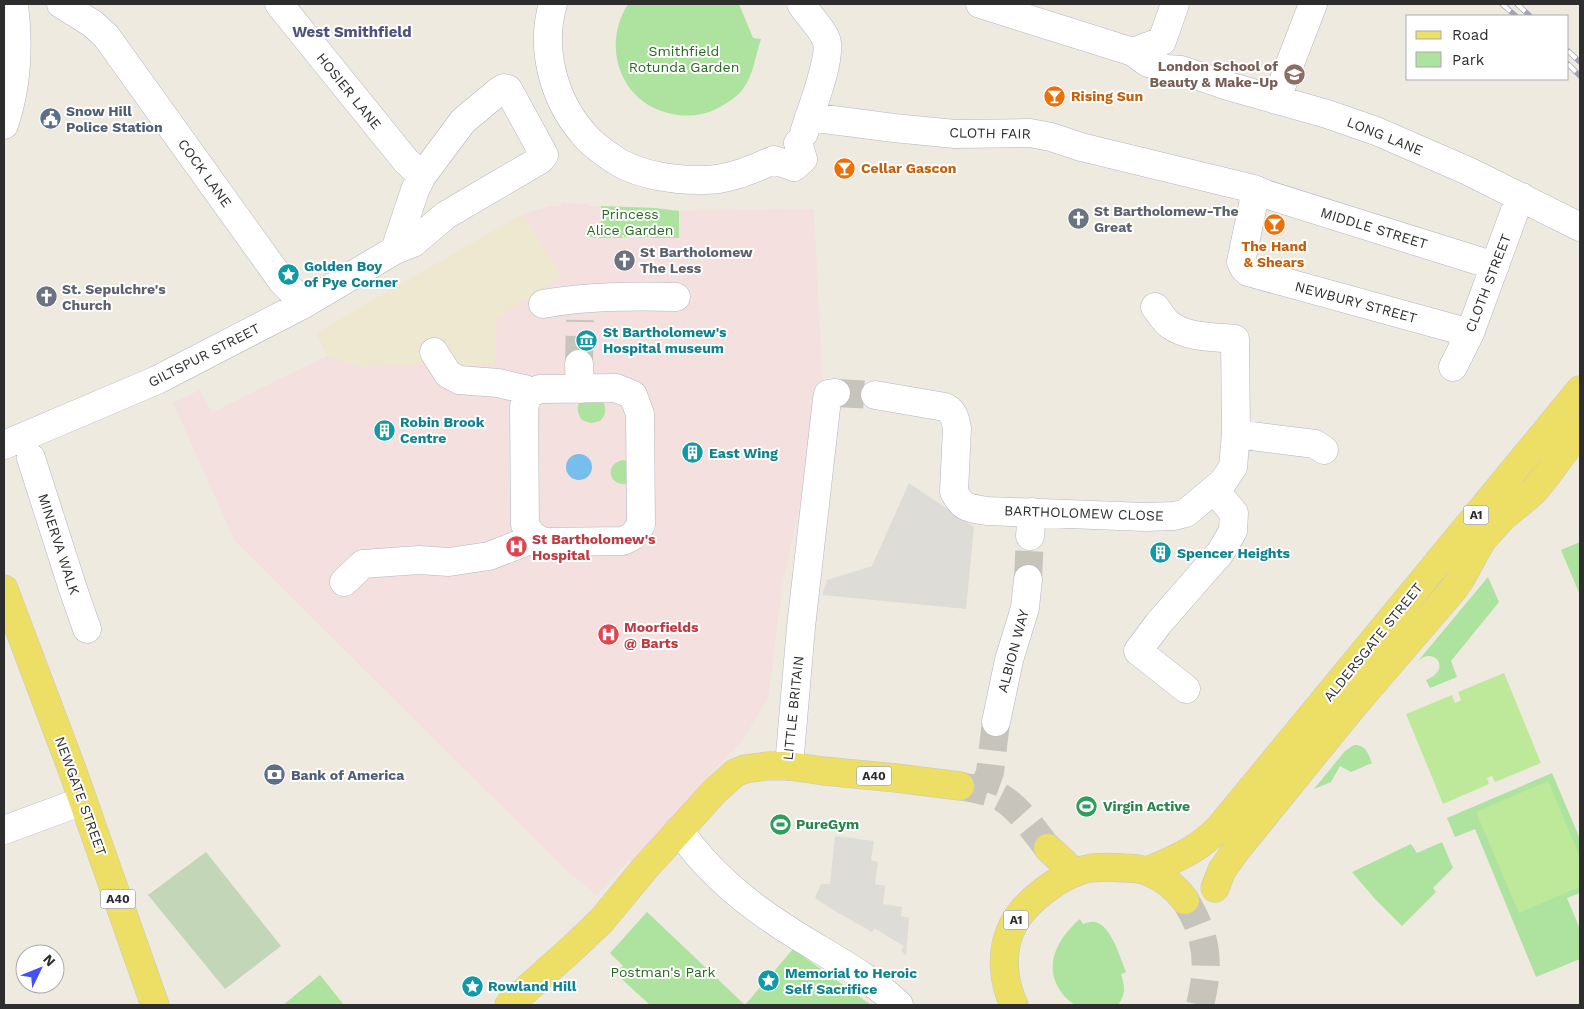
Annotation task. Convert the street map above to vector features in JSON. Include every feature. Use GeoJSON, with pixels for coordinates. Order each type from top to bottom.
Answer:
{"type":"FeatureCollection","features":[{"type":"Feature","properties":{"kind":"main road","name":"ALDERSGATE STREET"},"geometry":{"type":"LineString","coordinates":[[1148,871],[1195,849],[1207,841],[1220,827],[1580,390]]}},
{"type":"Feature","properties":{"kind":"main road","name":"ALDERSGATE STREET"},"geometry":{"type":"LineString","coordinates":[[1215,888],[1222,870],[1232,854],[1460,580],[1482,540],[1502,518],[1532,492],[1580,430]]}},
{"type":"Feature","properties":{"kind":"main road","name":"NEWGATE STREET"},"geometry":{"type":"LineString","coordinates":[[4,589],[156,1002]]}},
{"type":"Feature","properties":{"kind":"main road","name":"LITTLE BRITAIN"},"geometry":{"type":"LineString","coordinates":[[680,830],[734,773],[745,769],[766,766],[789,766]]}},
{"type":"Feature","properties":{"kind":"main road","name":"A40"},"geometry":{"type":"LineString","coordinates":[[789,766],[960,786]]}},
{"type":"Feature","properties":{"kind":"main road","name":"A40"},"geometry":{"type":"LineString","coordinates":[[509,1005],[576,946],[602,920],[645,868],[680,830]]}},
{"type":"Feature","properties":{"kind":"main road"},"geometry":{"type":"LineString","coordinates":[[1048,848],[1075,873]]}},
{"type":"Feature","properties":{"kind":"main road","name":"A1"},"geometry":{"type":"LineString","coordinates":[[1014,1005],[1004,976],[1004,962],[1011,928],[1022,910],[1049,887],[1075,873],[1092,868],[1132,868],[1148,871],[1164,880],[1174,887],[1185,900]]}},
{"type":"Feature","properties":{"kind":"street"},"geometry":{"type":"LineString","coordinates":[[4,125],[12,96],[16,61],[17,26],[14,4]]}},
{"type":"Feature","properties":{"kind":"street","name":"COCK LANE"},"geometry":{"type":"LineString","coordinates":[[61,4],[93,24],[106,36],[282,281],[304,304]]}},
{"type":"Feature","properties":{"kind":"street","name":"HOSIER LANE"},"geometry":{"type":"LineString","coordinates":[[279,4],[406,161],[422,176]]}},
{"type":"Feature","properties":{"kind":"street"},"geometry":{"type":"LineString","coordinates":[[552,4],[548,19],[549,62],[557,92],[572,120],[582,133],[621,163],[652,175],[698,180],[740,175],[774,160],[780,147],[785,142],[798,143],[802,139],[826,59],[828,46],[822,33],[801,4]]}},
{"type":"Feature","properties":{"kind":"street","name":"LONG LANE"},"geometry":{"type":"LineString","coordinates":[[980,4],[1133,52],[1148,63],[1167,69],[1180,70],[1228,86],[1327,114],[1376,131],[1468,171],[1580,227]]}},
{"type":"Feature","properties":{"kind":"street"},"geometry":{"type":"LineString","coordinates":[[1133,52],[1162,41],[1175,4]]}},
{"type":"Feature","properties":{"kind":"street"},"geometry":{"type":"LineString","coordinates":[[1276,100],[1313,4]]}},
{"type":"Feature","properties":{"kind":"street"},"geometry":{"type":"LineString","coordinates":[[1162,41],[1180,70]]}},
{"type":"Feature","properties":{"kind":"street"},"geometry":{"type":"LineString","coordinates":[[504,88],[508,89],[544,155],[540,160],[521,172],[446,215],[413,243],[395,250],[415,190],[422,176],[462,121],[504,88]]}},
{"type":"Feature","properties":{"kind":"street","name":"CLOTH FAIR"},"geometry":{"type":"LineString","coordinates":[[809,117],[955,134],[1030,133],[1254,189]]}},
{"type":"Feature","properties":{"kind":"street","name":"MIDDLE STREET"},"geometry":{"type":"LineString","coordinates":[[1254,189],[1264,194],[1495,266]]}},
{"type":"Feature","properties":{"kind":"street","name":"NEWBURY STREET"},"geometry":{"type":"LineString","coordinates":[[1254,189],[1255,195],[1241,262],[1248,272],[1470,333]]}},
{"type":"Feature","properties":{"kind":"street","name":"CLOTH STREET"},"geometry":{"type":"LineString","coordinates":[[1453,367],[1470,333],[1522,197]]}},
{"type":"Feature","properties":{"kind":"street","name":"GILTSPUR STREET"},"geometry":{"type":"LineString","coordinates":[[4,445],[157,380],[304,304],[395,250]]}},
{"type":"Feature","properties":{"kind":"street"},"geometry":{"type":"LineString","coordinates":[[543,304],[579,310],[628,296],[676,297]]}},
{"type":"Feature","properties":{"kind":"street","name":"BARTHOLOMEW CLOSE"},"geometry":{"type":"LineString","coordinates":[[875,396],[945,407],[952,410],[957,428],[954,492],[959,501],[966,507],[987,510],[1031,524],[1174,516],[1186,513],[1215,490],[1233,467],[1236,434],[1235,339],[1181,332],[1168,324],[1155,307]]}},
{"type":"Feature","properties":{"kind":"street"},"geometry":{"type":"LineString","coordinates":[[434,352],[448,374],[459,380],[524,389],[528,395]]}},
{"type":"Feature","properties":{"kind":"street"},"geometry":{"type":"LineString","coordinates":[[580,376],[633,395],[640,414],[641,525],[633,536],[623,541],[543,542],[532,535],[525,525],[524,407],[528,395],[539,389],[580,376]]}},
{"type":"Feature","properties":{"kind":"street","name":"LITTLE BRITAIN"},"geometry":{"type":"LineString","coordinates":[[789,766],[801,627],[827,399],[828,394],[836,393]]}},
{"type":"Feature","properties":{"kind":"street"},"geometry":{"type":"LineString","coordinates":[[1236,434],[1315,444],[1324,450]]}},
{"type":"Feature","properties":{"kind":"street","name":"MINERVA WALK"},"geometry":{"type":"LineString","coordinates":[[31,458],[87,629]]}},
{"type":"Feature","properties":{"kind":"street"},"geometry":{"type":"LineString","coordinates":[[1186,689],[1138,651],[1158,624],[1220,553],[1234,532],[1234,513],[1215,490]]}},
{"type":"Feature","properties":{"kind":"street"},"geometry":{"type":"LineString","coordinates":[[344,582],[363,564],[419,560],[449,562],[489,556],[525,542],[532,535]]}},
{"type":"Feature","properties":{"kind":"street","name":"ALBION WAY"},"geometry":{"type":"LineString","coordinates":[[996,722],[1009,660],[1025,608],[1028,579]]}},
{"type":"Feature","properties":{"kind":"street"},"geometry":{"type":"LineString","coordinates":[[4,830],[83,800]]}},
{"type":"Feature","properties":{"kind":"street"},"geometry":{"type":"LineString","coordinates":[[680,830],[717,875],[737,894],[788,930],[843,964],[899,1005]]}},
{"type":"Feature","properties":{"kind":"shaded area","name":"St Bartholomew's Hospital"},"geometry":{"type":"Polygon","coordinates":[[[561,203],[679,211],[814,209],[822,377],[806,478],[782,586],[768,698],[742,741],[713,771],[635,863],[629,860],[597,895],[566,870],[235,541],[173,403],[200,390],[211,413],[327,356],[360,367],[419,365],[430,358],[458,365],[495,365],[496,318],[562,277],[522,214],[551,206],[561,206],[561,203]]]}},
{"type":"Feature","properties":{"kind":"shaded area"},"geometry":{"type":"Polygon","coordinates":[[[528,212],[704,375],[330,379],[327,356],[316,333],[528,212]]]}},
{"type":"Feature","properties":{"kind":"shaded area"},"geometry":{"type":"Polygon","coordinates":[[[909,483],[974,527],[966,609],[822,595],[827,580],[872,566],[909,483]]]}},
{"type":"Feature","properties":{"kind":"shaded area"},"geometry":{"type":"Polygon","coordinates":[[[835,836],[874,841],[871,860],[878,862],[875,884],[885,886],[883,904],[902,907],[901,916],[909,918],[906,955],[901,951],[904,946],[875,928],[872,932],[815,898],[821,884],[830,884],[835,836]]]}},
{"type":"Feature","properties":{"kind":"green space","name":"Smithfield Rotunda Garden"},"geometry":{"type":"Polygon","coordinates":[[[628,4],[739,4],[753,38],[761,39],[752,71],[743,89],[734,98],[720,107],[694,115],[672,114],[654,108],[639,98],[628,86],[620,71],[616,55],[616,38],[620,20],[628,4]]]}},
{"type":"Feature","properties":{"kind":"green space","name":"Princess Alice Garden"},"geometry":{"type":"Polygon","coordinates":[[[601,206],[679,211],[679,238],[651,238],[651,235],[648,235],[648,237],[639,238],[638,234],[637,237],[624,237],[622,235],[622,238],[613,238],[611,236],[611,238],[599,238],[599,235],[596,238],[586,236],[586,230],[601,230],[601,206]]]}},
{"type":"Feature","properties":{"kind":"green space"},"geometry":{"type":"Polygon","coordinates":[[[601,399],[605,410],[604,416],[600,421],[591,423],[582,420],[578,410],[581,400],[601,399]]]}},
{"type":"Feature","properties":{"kind":"green space"},"geometry":{"type":"Polygon","coordinates":[[[623,460],[630,462],[629,483],[622,484],[613,479],[611,471],[617,462],[623,460]]]}},
{"type":"Feature","properties":{"kind":"green space"},"geometry":{"type":"Polygon","coordinates":[[[1580,542],[1580,595],[1561,550],[1580,542]]]}},
{"type":"Feature","properties":{"kind":"green space"},"geometry":{"type":"Polygon","coordinates":[[[1488,577],[1499,602],[1451,661],[1457,677],[1430,688],[1426,680],[1434,675],[1440,665],[1435,658],[1430,656],[1418,661],[1488,577]]]}},
{"type":"Feature","properties":{"kind":"green space"},"geometry":{"type":"Polygon","coordinates":[[[1504,673],[1541,763],[1495,782],[1492,776],[1487,778],[1489,784],[1443,804],[1406,714],[1452,695],[1455,703],[1461,700],[1458,692],[1504,673]]]}},
{"type":"Feature","properties":{"kind":"green space"},"geometry":{"type":"Polygon","coordinates":[[[1354,745],[1364,748],[1372,763],[1351,772],[1340,766],[1331,782],[1314,789],[1345,751],[1354,745]]]}},
{"type":"Feature","properties":{"kind":"green space"},"geometry":{"type":"Polygon","coordinates":[[[1552,773],[1580,839],[1580,893],[1567,898],[1580,929],[1580,959],[1536,977],[1475,829],[1455,837],[1447,818],[1552,773]]]}},
{"type":"Feature","properties":{"kind":"green space"},"geometry":{"type":"Polygon","coordinates":[[[1548,781],[1580,857],[1580,887],[1519,913],[1476,812],[1548,781]]]}},
{"type":"Feature","properties":{"kind":"green space"},"geometry":{"type":"Polygon","coordinates":[[[1442,842],[1453,868],[1433,888],[1436,892],[1402,926],[1352,872],[1411,844],[1417,853],[1442,842]]]}},
{"type":"Feature","properties":{"kind":"green space"},"geometry":{"type":"Polygon","coordinates":[[[206,852],[281,946],[225,989],[148,895],[206,852]]]}},
{"type":"Feature","properties":{"kind":"green space","name":"Postman's Park"},"geometry":{"type":"Polygon","coordinates":[[[647,912],[745,1005],[650,1005],[615,973],[623,966],[610,953],[647,912]]]}},
{"type":"Feature","properties":{"kind":"green space"},"geometry":{"type":"Polygon","coordinates":[[[1080,919],[1083,924],[1094,922],[1101,924],[1110,935],[1118,950],[1126,972],[1121,974],[1124,990],[1118,1005],[1076,1005],[1062,994],[1054,979],[1053,960],[1056,951],[1066,933],[1080,919]]]}},
{"type":"Feature","properties":{"kind":"green space"},"geometry":{"type":"Polygon","coordinates":[[[793,949],[871,1005],[745,1005],[793,949]]]}},
{"type":"Feature","properties":{"kind":"green space"},"geometry":{"type":"Polygon","coordinates":[[[320,975],[344,1005],[283,1005],[320,975]]]}},
{"type":"Feature","properties":{"kind":"water"},"geometry":{"type":"Polygon","coordinates":[[[579,454],[588,458],[592,467],[588,476],[579,480],[570,476],[566,467],[570,458],[579,454]]]}},
{"type":"Feature","properties":{"kind":"tunnel"},"geometry":{"type":"LineString","coordinates":[[579,364],[580,320]]}},
{"type":"Feature","properties":{"kind":"tunnel"},"geometry":{"type":"LineString","coordinates":[[836,393],[875,395]]}},
{"type":"Feature","properties":{"kind":"tunnel"},"geometry":{"type":"LineString","coordinates":[[1028,579],[1030,536]]}},
{"type":"Feature","properties":{"kind":"tunnel"},"geometry":{"type":"LineString","coordinates":[[983,791],[990,772],[996,722]]}},
{"type":"Feature","properties":{"kind":"tunnel"},"geometry":{"type":"LineString","coordinates":[[960,786],[987,792],[1002,798],[1021,815],[1048,848]]}},
{"type":"Feature","properties":{"kind":"tunnel"},"geometry":{"type":"LineString","coordinates":[[1185,900],[1193,913],[1205,951],[1205,976],[1200,1005]]}},
{"type":"Feature","properties":{"kind":"railway"},"geometry":{"type":"LineString","coordinates":[[1502,4],[1515,15]]}},
{"type":"Feature","properties":{"kind":"railway"},"geometry":{"type":"LineString","coordinates":[[1517,4],[1529,15]]}},
{"type":"Feature","properties":{"kind":"railway"},"geometry":{"type":"LineString","coordinates":[[1569,52],[1580,62]]}},
{"type":"Feature","properties":{"kind":"railway"},"geometry":{"type":"LineString","coordinates":[[1569,65],[1580,76]]}},
{"type":"Feature","properties":{"kind":"place","name":"London School of Beauty & Make-Up"},"geometry":{"type":"Point","coordinates":[1294,74]}},
{"type":"Feature","properties":{"kind":"place","name":"Rising Sun"},"geometry":{"type":"Point","coordinates":[1055,96]}},
{"type":"Feature","properties":{"kind":"place","name":"Snow Hill Police Station"},"geometry":{"type":"Point","coordinates":[50,119]}},
{"type":"Feature","properties":{"kind":"place","name":"Cellar Gascon"},"geometry":{"type":"Point","coordinates":[845,168]}},
{"type":"Feature","properties":{"kind":"place","name":"St Bartholomew-The Great"},"geometry":{"type":"Point","coordinates":[1078,219]}},
{"type":"Feature","properties":{"kind":"place","name":"The Hand & Shears"},"geometry":{"type":"Point","coordinates":[1274,224]}},
{"type":"Feature","properties":{"kind":"place","name":"St Bartholomew The Less"},"geometry":{"type":"Point","coordinates":[624,260]}},
{"type":"Feature","properties":{"kind":"place","name":"Golden Boy of Pye Corner"},"geometry":{"type":"Point","coordinates":[288,274]}},
{"type":"Feature","properties":{"kind":"place","name":"St. Sepulchre's Church"},"geometry":{"type":"Point","coordinates":[46,297]}},
{"type":"Feature","properties":{"kind":"place","name":"St Bartholomew's Hospital museum"},"geometry":{"type":"Point","coordinates":[587,340]}},
{"type":"Feature","properties":{"kind":"place","name":"Robin Brook Centre"},"geometry":{"type":"Point","coordinates":[384,430]}},
{"type":"Feature","properties":{"kind":"place","name":"East Wing"},"geometry":{"type":"Point","coordinates":[693,453]}},
{"type":"Feature","properties":{"kind":"place","name":"St Bartholomew's Hospital"},"geometry":{"type":"Point","coordinates":[516,547]}},
{"type":"Feature","properties":{"kind":"place","name":"Spencer Heights"},"geometry":{"type":"Point","coordinates":[1161,553]}},
{"type":"Feature","properties":{"kind":"place","name":"Moorfields @ Barts"},"geometry":{"type":"Point","coordinates":[608,635]}},
{"type":"Feature","properties":{"kind":"place","name":"Bank of America"},"geometry":{"type":"Point","coordinates":[275,775]}},
{"type":"Feature","properties":{"kind":"place","name":"Virgin Active"},"geometry":{"type":"Point","coordinates":[1087,806]}},
{"type":"Feature","properties":{"kind":"place","name":"PureGym"},"geometry":{"type":"Point","coordinates":[780,824]}},
{"type":"Feature","properties":{"kind":"place","name":"Memorial to Heroic Self Sacrifice"},"geometry":{"type":"Point","coordinates":[769,981]}},
{"type":"Feature","properties":{"kind":"place","name":"Rowland Hill"},"geometry":{"type":"Point","coordinates":[472,986]}},
{"type":"Feature","properties":{"kind":"district","name":"West Smithfield"},"geometry":{"type":"Point","coordinates":[352,32]}}]}
